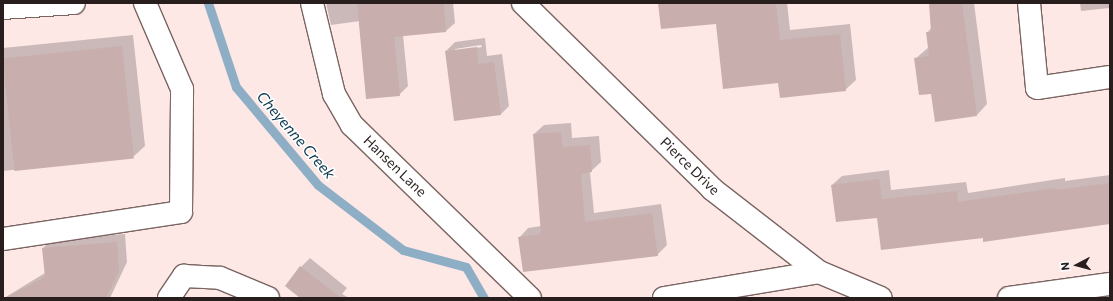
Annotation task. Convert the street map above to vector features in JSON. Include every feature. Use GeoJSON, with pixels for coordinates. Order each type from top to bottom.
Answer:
{"type":"FeatureCollection","features":[{"type":"Feature","properties":{"kind":"street"},"geometry":{"type":"LineString","coordinates":[[3,8],[74,3]]}},
{"type":"Feature","properties":{"kind":"street"},"geometry":{"type":"LineString","coordinates":[[3,240],[181,212],[182,89],[145,3]]}},
{"type":"Feature","properties":{"kind":"street","name":"Hansen Lane"},"geometry":{"type":"LineString","coordinates":[[312,3],[334,94],[352,125],[530,298]]}},
{"type":"Feature","properties":{"kind":"street","name":"Pierce Drive"},"geometry":{"type":"LineString","coordinates":[[523,3],[712,189],[819,272],[881,298]]}},
{"type":"Feature","properties":{"kind":"street"},"geometry":{"type":"LineString","coordinates":[[1029,3],[1037,88],[1110,77]]}},
{"type":"Feature","properties":{"kind":"street"},"geometry":{"type":"LineString","coordinates":[[664,298],[819,272]]}},
{"type":"Feature","properties":{"kind":"street"},"geometry":{"type":"LineString","coordinates":[[170,298],[184,276],[220,278],[268,298]]}},
{"type":"Feature","properties":{"kind":"street"},"geometry":{"type":"LineString","coordinates":[[1008,298],[1110,284]]}},
{"type":"Feature","properties":{"kind":"building"},"geometry":{"type":"Polygon","coordinates":[[[357,3],[444,3],[446,32],[394,37],[400,96],[366,99],[357,3]]]}},
{"type":"Feature","properties":{"kind":"building"},"geometry":{"type":"Polygon","coordinates":[[[658,3],[776,3],[780,40],[840,34],[846,91],[780,98],[778,83],[723,89],[716,24],[661,29],[658,3]]]}},
{"type":"Feature","properties":{"kind":"building"},"geometry":{"type":"Polygon","coordinates":[[[929,3],[962,3],[977,116],[935,122],[931,94],[919,95],[914,58],[929,56],[926,32],[931,32],[929,3]]]}},
{"type":"Feature","properties":{"kind":"building"},"geometry":{"type":"Polygon","coordinates":[[[122,46],[134,158],[14,171],[3,59],[122,46]]]}},
{"type":"Feature","properties":{"kind":"building"},"geometry":{"type":"Polygon","coordinates":[[[477,47],[478,64],[494,62],[501,115],[454,121],[445,51],[477,47]]]}},
{"type":"Feature","properties":{"kind":"building"},"geometry":{"type":"Polygon","coordinates":[[[561,132],[563,147],[590,145],[592,172],[581,174],[585,222],[652,213],[658,256],[523,272],[518,237],[541,234],[533,134],[561,132]]]}},
{"type":"Feature","properties":{"kind":"building"},"geometry":{"type":"Polygon","coordinates":[[[879,179],[882,199],[957,191],[958,202],[1055,188],[1056,190],[1110,183],[1110,224],[983,242],[983,238],[881,250],[877,218],[836,222],[831,185],[879,179]]]}},
{"type":"Feature","properties":{"kind":"building"},"geometry":{"type":"Polygon","coordinates":[[[117,242],[119,271],[106,298],[5,298],[45,277],[42,248],[117,242]]]}},
{"type":"Feature","properties":{"kind":"building"},"geometry":{"type":"Polygon","coordinates":[[[300,266],[341,298],[300,298],[285,286],[300,266]]]}},
{"type":"Feature","properties":{"kind":"waterway","name":"Cheyenne Creek"},"geometry":{"type":"LineString","coordinates":[[208,3],[236,87],[318,185],[403,250],[466,267],[484,298]]}}]}
